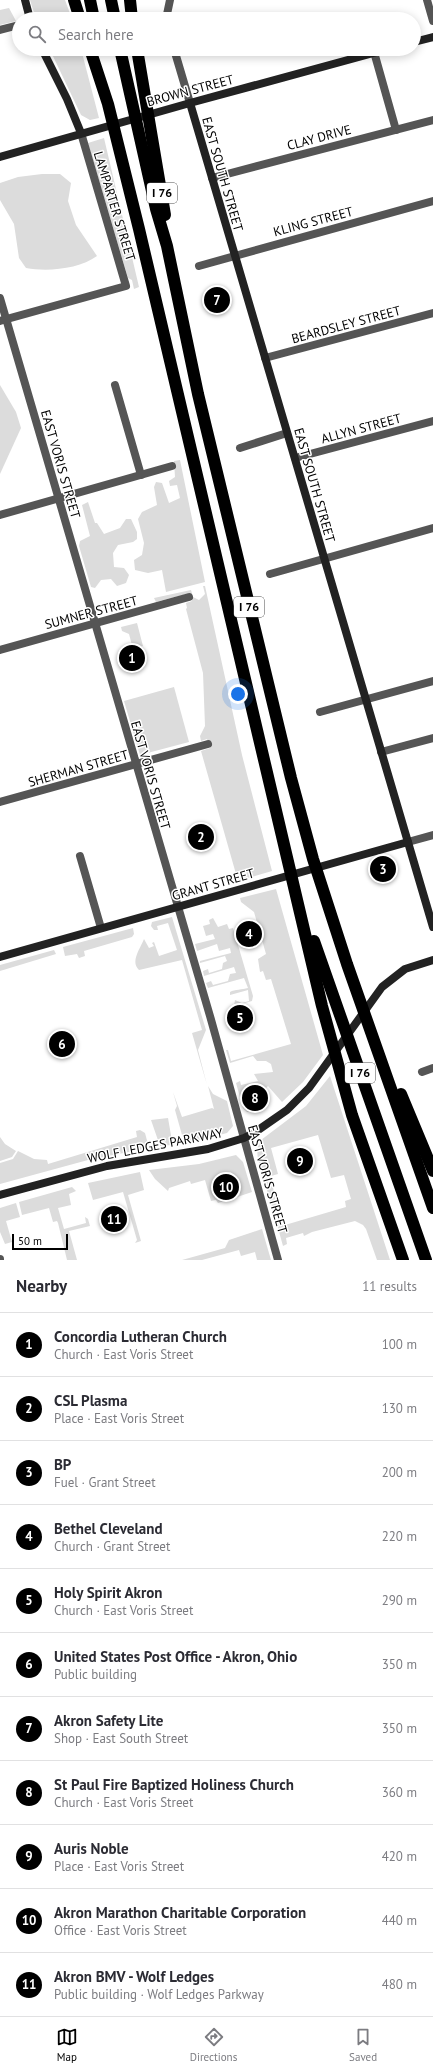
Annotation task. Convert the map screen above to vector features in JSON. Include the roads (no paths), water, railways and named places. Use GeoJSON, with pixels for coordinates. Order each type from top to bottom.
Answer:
{"type":"FeatureCollection","features":[{"type":"Feature","properties":{"kind":"highway"},"geometry":{"type":"LineString","coordinates":[[74,0],[78,12]]}},
{"type":"Feature","properties":{"kind":"highway"},"geometry":{"type":"LineString","coordinates":[[90,0],[93,12]]}},
{"type":"Feature","properties":{"kind":"highway"},"geometry":{"type":"LineString","coordinates":[[111,0],[114,12]]}},
{"type":"Feature","properties":{"kind":"highway"},"geometry":{"type":"LineString","coordinates":[[92,56],[108,104]]}},
{"type":"Feature","properties":{"kind":"highway","name":"I 76"},"geometry":{"type":"LineString","coordinates":[[100,56],[108,104],[294,885],[426,1260]]}},
{"type":"Feature","properties":{"kind":"highway"},"geometry":{"type":"LineString","coordinates":[[122,56],[131,97],[148,143]]}},
{"type":"Feature","properties":{"kind":"highway","name":"I 76"},"geometry":{"type":"LineString","coordinates":[[138,56],[145,94],[148,143],[164,207],[167,246],[198,394],[278,728],[313,859],[347,964],[431,1203]]}},
{"type":"Feature","properties":{"kind":"highway"},"geometry":{"type":"LineString","coordinates":[[294,885],[342,1084],[403,1260]]}},
{"type":"Feature","properties":{"kind":"highway"},"geometry":{"type":"LineString","coordinates":[[347,964],[433,1171]]}},
{"type":"Feature","properties":{"kind":"highway"},"geometry":{"type":"LineString","coordinates":[[382,1201],[399,1260]]}},
{"type":"Feature","properties":{"kind":"main road"},"geometry":{"type":"LineString","coordinates":[[25,0],[28,12]]}},
{"type":"Feature","properties":{"kind":"main road"},"geometry":{"type":"LineString","coordinates":[[421,40],[433,37]]}},
{"type":"Feature","properties":{"kind":"main road"},"geometry":{"type":"LineString","coordinates":[[45,56],[81,133]]}},
{"type":"Feature","properties":{"kind":"main road","name":"BROWN STREET"},"geometry":{"type":"LineString","coordinates":[[0,157],[190,102],[359,56]]}},
{"type":"Feature","properties":{"kind":"main road","name":"EAST SOUTH STREET"},"geometry":{"type":"LineString","coordinates":[[190,102],[266,358],[323,559],[433,927]]}},
{"type":"Feature","properties":{"kind":"main road","name":"GRANT STREET"},"geometry":{"type":"LineString","coordinates":[[0,957],[408,842]]}},
{"type":"Feature","properties":{"kind":"main road","name":"WOLF LEDGES PARKWAY"},"geometry":{"type":"LineString","coordinates":[[0,1195],[107,1166],[196,1152],[244,1138],[287,1110],[321,1074],[382,987],[405,969],[433,960]]}},
{"type":"Feature","properties":{"kind":"street"},"geometry":{"type":"LineString","coordinates":[[167,12],[170,0]]}},
{"type":"Feature","properties":{"kind":"street"},"geometry":{"type":"LineString","coordinates":[[427,0],[433,22]]}},
{"type":"Feature","properties":{"kind":"street"},"geometry":{"type":"LineString","coordinates":[[0,30],[12,27]]}},
{"type":"Feature","properties":{"kind":"street","name":"EAST SOUTH STREET"},"geometry":{"type":"LineString","coordinates":[[176,56],[190,102]]}},
{"type":"Feature","properties":{"kind":"street"},"geometry":{"type":"LineString","coordinates":[[375,56],[396,130]]}},
{"type":"Feature","properties":{"kind":"street","name":"CLAY DRIVE"},"geometry":{"type":"LineString","coordinates":[[212,178],[433,120]]}},
{"type":"Feature","properties":{"kind":"street","name":"LAMPARTER STREET"},"geometry":{"type":"LineString","coordinates":[[3,320],[126,286],[81,133]]}},
{"type":"Feature","properties":{"kind":"street","name":"KLING STREET"},"geometry":{"type":"LineString","coordinates":[[199,266],[433,201]]}},
{"type":"Feature","properties":{"kind":"street","name":"EAST VORIS STREET"},"geometry":{"type":"LineString","coordinates":[[0,298],[3,320],[95,623],[278,1260]]}},
{"type":"Feature","properties":{"kind":"street","name":"BEARDSLEY STREET"},"geometry":{"type":"LineString","coordinates":[[266,358],[433,314]]}},
{"type":"Feature","properties":{"kind":"street"},"geometry":{"type":"LineString","coordinates":[[115,385],[141,475]]}},
{"type":"Feature","properties":{"kind":"street","name":"ALLYN STREET"},"geometry":{"type":"LineString","coordinates":[[295,458],[433,422]]}},
{"type":"Feature","properties":{"kind":"street"},"geometry":{"type":"LineString","coordinates":[[240,448],[287,433]]}},
{"type":"Feature","properties":{"kind":"street"},"geometry":{"type":"LineString","coordinates":[[0,515],[172,466]]}},
{"type":"Feature","properties":{"kind":"street"},"geometry":{"type":"LineString","coordinates":[[270,574],[433,528]]}},
{"type":"Feature","properties":{"kind":"street","name":"SUMNER STREET"},"geometry":{"type":"LineString","coordinates":[[0,650],[189,597]]}},
{"type":"Feature","properties":{"kind":"street"},"geometry":{"type":"LineString","coordinates":[[320,712],[433,680]]}},
{"type":"Feature","properties":{"kind":"street"},"geometry":{"type":"LineString","coordinates":[[381,752],[433,738]]}},
{"type":"Feature","properties":{"kind":"street","name":"SHERMAN STREET"},"geometry":{"type":"LineString","coordinates":[[0,802],[208,744]]}},
{"type":"Feature","properties":{"kind":"street","name":"GRANT STREET"},"geometry":{"type":"LineString","coordinates":[[408,842],[433,834]]}},
{"type":"Feature","properties":{"kind":"street"},"geometry":{"type":"LineString","coordinates":[[80,856],[101,928]]}},
{"type":"Feature","properties":{"kind":"street"},"geometry":{"type":"LineString","coordinates":[[422,1072],[433,1068]]}},
{"type":"Feature","properties":{"kind":"place","name":"Akron Safety Lite"},"geometry":{"type":"Point","coordinates":[217,300]}},
{"type":"Feature","properties":{"kind":"place","name":"Concordia Lutheran Church"},"geometry":{"type":"Point","coordinates":[132,658]}},
{"type":"Feature","properties":{"kind":"place","name":"CSL Plasma"},"geometry":{"type":"Point","coordinates":[201,837]}},
{"type":"Feature","properties":{"kind":"place","name":"BP"},"geometry":{"type":"Point","coordinates":[383,869]}},
{"type":"Feature","properties":{"kind":"place","name":"Bethel Cleveland"},"geometry":{"type":"Point","coordinates":[249,934]}},
{"type":"Feature","properties":{"kind":"place","name":"Holy Spirit Akron"},"geometry":{"type":"Point","coordinates":[240,1018]}},
{"type":"Feature","properties":{"kind":"place","name":"United States Post Office - Akron, Ohio"},"geometry":{"type":"Point","coordinates":[62,1044]}},
{"type":"Feature","properties":{"kind":"place","name":"St Paul Fire Baptized Holiness Church"},"geometry":{"type":"Point","coordinates":[255,1098]}},
{"type":"Feature","properties":{"kind":"place","name":"Auris Noble"},"geometry":{"type":"Point","coordinates":[300,1161]}},
{"type":"Feature","properties":{"kind":"place","name":"Akron Marathon Charitable Corporation"},"geometry":{"type":"Point","coordinates":[226,1187]}},
{"type":"Feature","properties":{"kind":"place","name":"Akron BMV - Wolf Ledges"},"geometry":{"type":"Point","coordinates":[114,1219]}}]}
